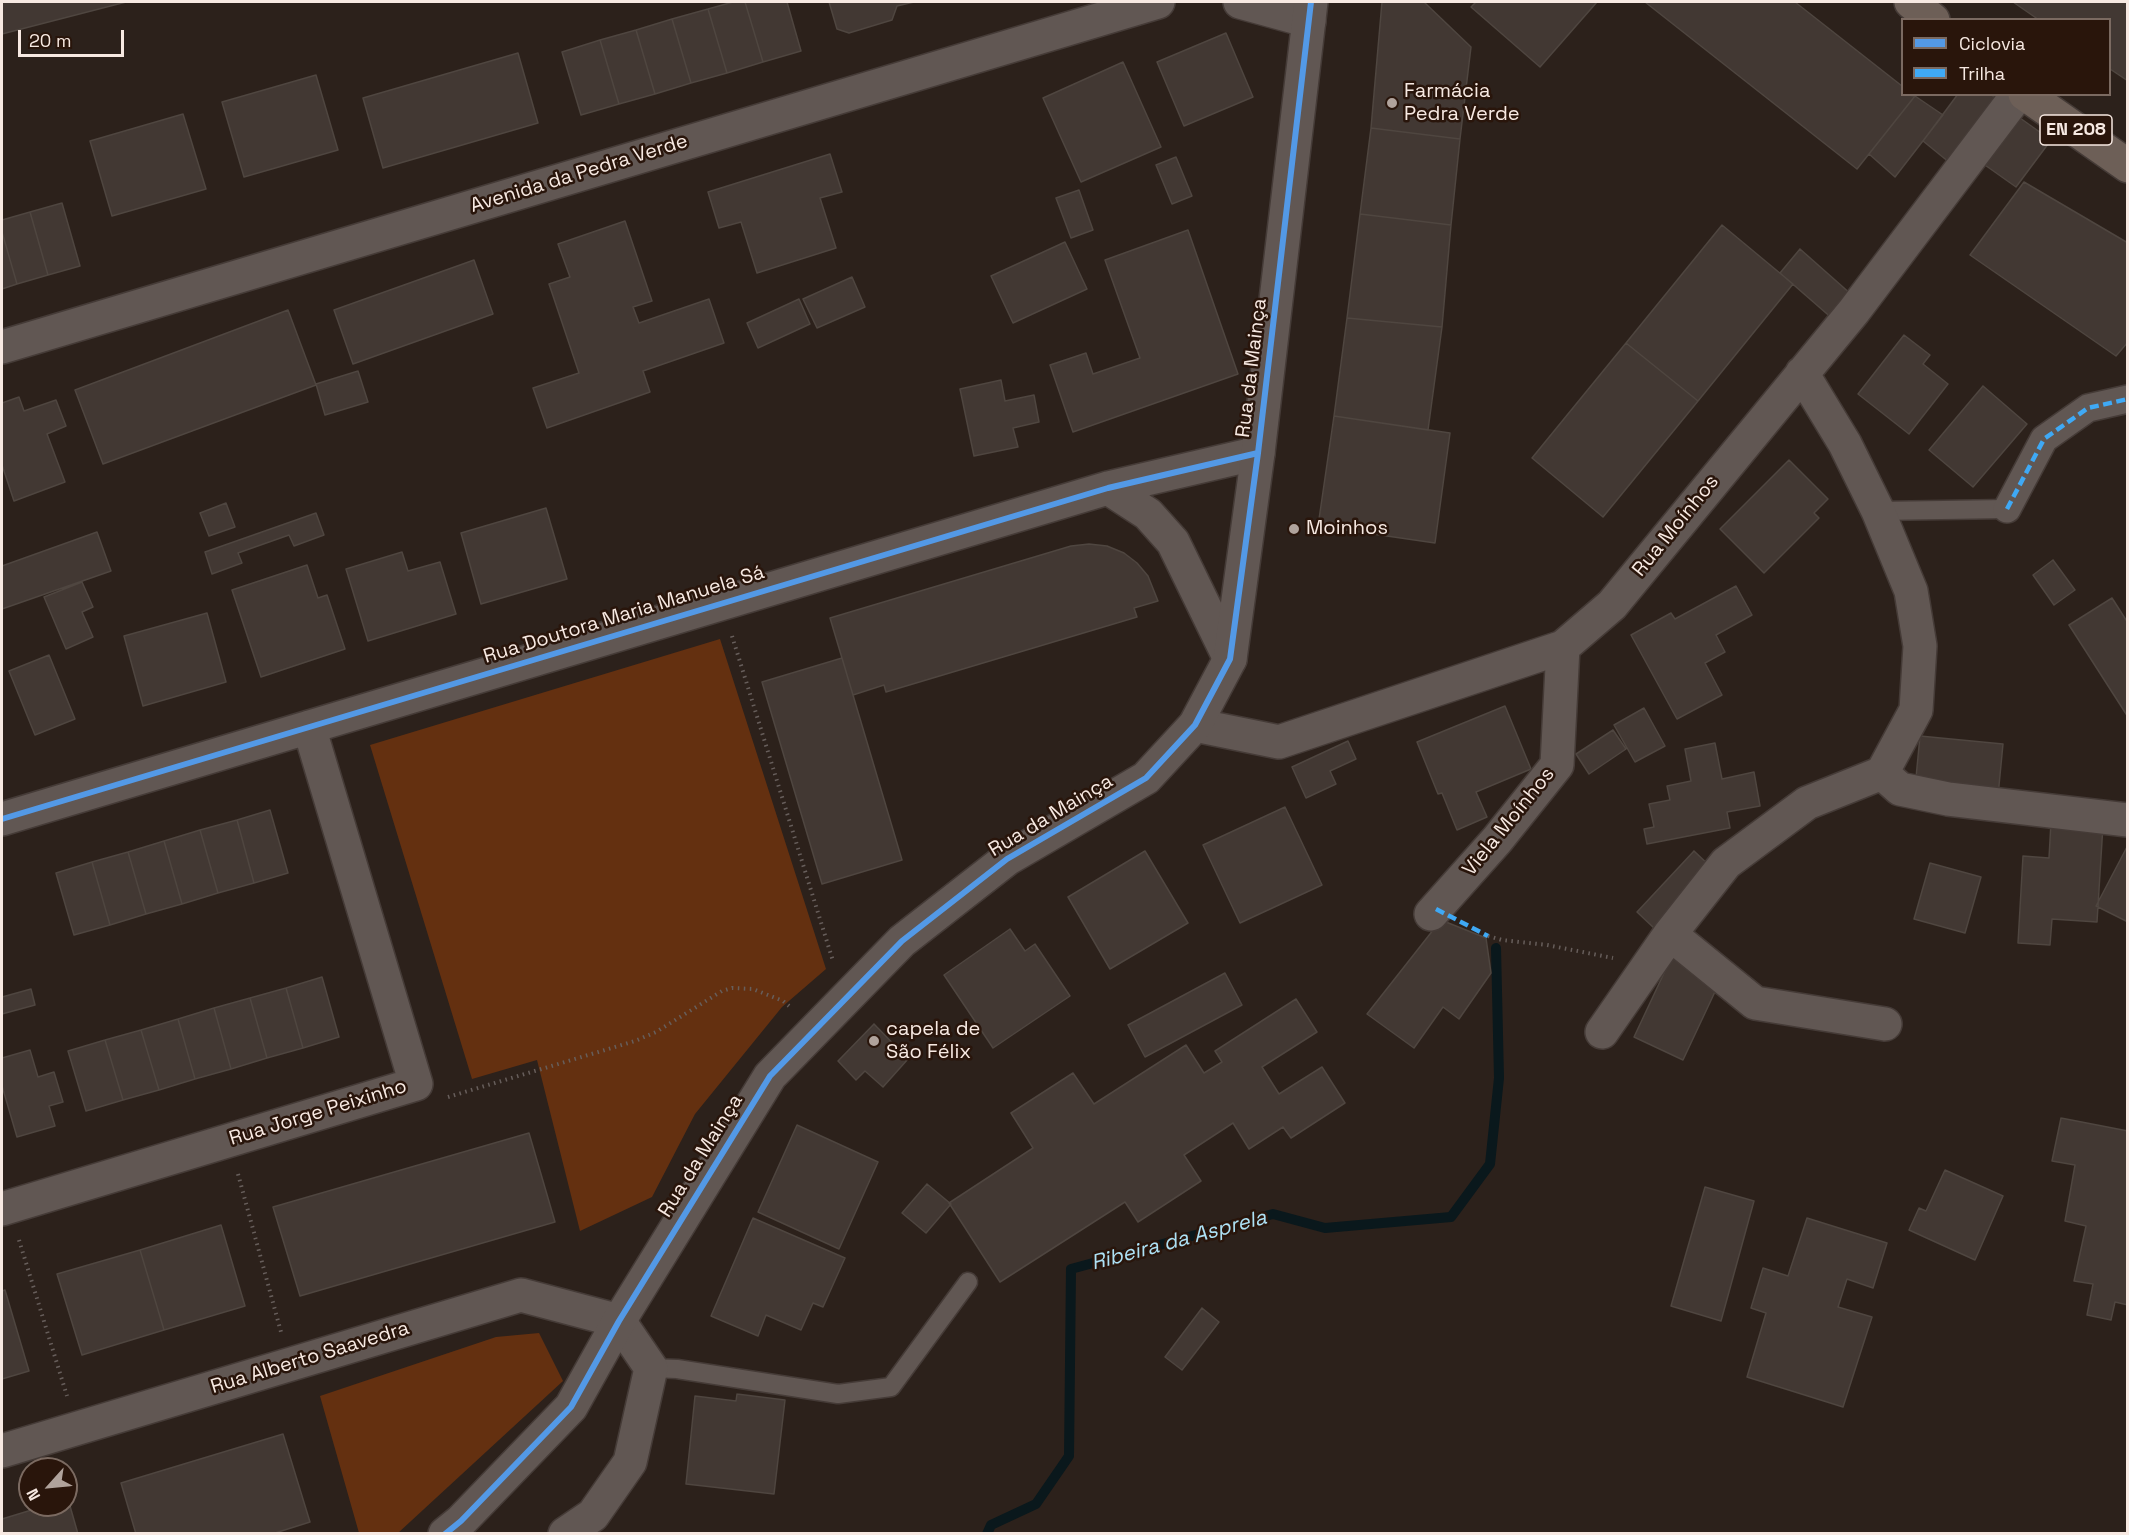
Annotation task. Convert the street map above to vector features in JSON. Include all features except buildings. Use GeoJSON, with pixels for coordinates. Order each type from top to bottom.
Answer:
{"type":"FeatureCollection","features":[{"type":"Feature","properties":{"kind":"main road"},"geometry":{"type":"LineString","coordinates":[[1911,2],[1931,18]]}},
{"type":"Feature","properties":{"kind":"main road","name":"EN 208"},"geometry":{"type":"LineString","coordinates":[[2028,96],[2127,166]]}},
{"type":"Feature","properties":{"kind":"street","name":"Avenida da Pedra Verde"},"geometry":{"type":"LineString","coordinates":[[2,347],[1158,2]]}},
{"type":"Feature","properties":{"kind":"street"},"geometry":{"type":"LineString","coordinates":[[1240,2],[1310,11]]}},
{"type":"Feature","properties":{"kind":"street","name":"Rua da Mainça"},"geometry":{"type":"LineString","coordinates":[[445,1533],[461,1521],[571,1407],[620,1322],[770,1076],[902,941],[1007,859],[1146,778],[1195,725],[1230,659],[1258,453],[1310,11]]}},
{"type":"Feature","properties":{"kind":"street","name":"Rua Moínhos"},"geometry":{"type":"LineString","coordinates":[[1195,725],[1279,742],[1563,647],[1612,605],[1854,311],[2016,96]]}},
{"type":"Feature","properties":{"kind":"street"},"geometry":{"type":"LineString","coordinates":[[1602,1032],[1670,934],[1726,863],[1807,803],[1881,773],[1916,710],[1920,646],[1911,591],[1878,511],[1845,444],[1802,373]]}},
{"type":"Feature","properties":{"kind":"street"},"geometry":{"type":"LineString","coordinates":[[2007,509],[2044,439],[2088,408],[2127,399]]}},
{"type":"Feature","properties":{"kind":"street","name":"Rua Doutora Maria Manuela Sá"},"geometry":{"type":"LineString","coordinates":[[2,819],[1108,488],[1258,453]]}},
{"type":"Feature","properties":{"kind":"street"},"geometry":{"type":"LineString","coordinates":[[1108,488],[1148,514],[1173,542],[1230,659]]}},
{"type":"Feature","properties":{"kind":"street","name":"Viela Moínhos"},"geometry":{"type":"LineString","coordinates":[[1431,914],[1497,840],[1557,765],[1563,647]]}},
{"type":"Feature","properties":{"kind":"street","name":"Rua Jorge Peixinho"},"geometry":{"type":"LineString","coordinates":[[5,1208],[416,1084],[309,727]]}},
{"type":"Feature","properties":{"kind":"street"},"geometry":{"type":"LineString","coordinates":[[1881,773],[1900,789],[1948,799],[2127,820]]}},
{"type":"Feature","properties":{"kind":"street"},"geometry":{"type":"LineString","coordinates":[[1670,934],[1755,1004],[1885,1024]]}},
{"type":"Feature","properties":{"kind":"street","name":"Rua Alberto Saavedra"},"geometry":{"type":"LineString","coordinates":[[2,1451],[521,1295],[620,1322]]}},
{"type":"Feature","properties":{"kind":"street"},"geometry":{"type":"LineString","coordinates":[[564,1533],[593,1515],[630,1462],[651,1368],[620,1322]]}},
{"type":"Feature","properties":{"kind":"lane"},"geometry":{"type":"LineString","coordinates":[[1878,511],[2007,509]]}},
{"type":"Feature","properties":{"kind":"lane"},"geometry":{"type":"LineString","coordinates":[[651,1368],[677,1369],[838,1394],[891,1388],[968,1282]]}},
{"type":"Feature","properties":{"kind":"path"},"geometry":{"type":"LineString","coordinates":[[722,603],[845,999]]}},
{"type":"Feature","properties":{"kind":"path"},"geometry":{"type":"LineString","coordinates":[[1488,936],[1649,964]]}},
{"type":"Feature","properties":{"kind":"path"},"geometry":{"type":"LineString","coordinates":[[416,1084],[442,1099],[635,1041],[656,1032],[714,995],[732,988],[753,989],[783,1000],[816,1029]]}},
{"type":"Feature","properties":{"kind":"path"},"geometry":{"type":"LineString","coordinates":[[228,1141],[290,1364]]}},
{"type":"Feature","properties":{"kind":"path"},"geometry":{"type":"LineString","coordinates":[[5,1208],[76,1428]]}},
{"type":"Feature","properties":{"kind":"shaded area"},"geometry":{"type":"Polygon","coordinates":[[[720,639],[826,969],[782,1007],[695,1114],[652,1197],[580,1231],[537,1060],[472,1079],[370,745],[720,639]]]}},
{"type":"Feature","properties":{"kind":"shaded area"},"geometry":{"type":"Polygon","coordinates":[[[539,1333],[563,1381],[398,1533],[359,1533],[320,1396],[496,1337],[539,1333]]]}},
{"type":"Feature","properties":{"kind":"waterway","name":"Ribeira da Asprela"},"geometry":{"type":"LineString","coordinates":[[987,1534],[991,1525],[1036,1504],[1069,1456],[1071,1269],[1273,1214],[1325,1228],[1451,1217],[1490,1164],[1499,1078],[1496,948]]}},
{"type":"Feature","properties":{"kind":"marked path"},"geometry":{"type":"LineString","coordinates":[[2007,509],[2044,439],[2088,408],[2128,399]]}},
{"type":"Feature","properties":{"kind":"marked path"},"geometry":{"type":"LineString","coordinates":[[1436,909],[1488,936]]}},
{"type":"Feature","properties":{"kind":"cycle path"},"geometry":{"type":"LineString","coordinates":[[445,1534],[461,1521],[571,1407],[619,1321],[770,1076],[902,941],[1007,859],[1146,778],[1195,725],[1230,659],[1258,453],[1311,2]]}},
{"type":"Feature","properties":{"kind":"cycle path"},"geometry":{"type":"LineString","coordinates":[[2,819],[1108,488],[1258,453]]}},
{"type":"Feature","properties":{"kind":"place","name":"Farmácia Pedra Verde"},"geometry":{"type":"Point","coordinates":[1392,103]}},
{"type":"Feature","properties":{"kind":"place","name":"Moinhos"},"geometry":{"type":"Point","coordinates":[1294,529]}},
{"type":"Feature","properties":{"kind":"place","name":"capela de São Félix"},"geometry":{"type":"Point","coordinates":[874,1041]}}]}
